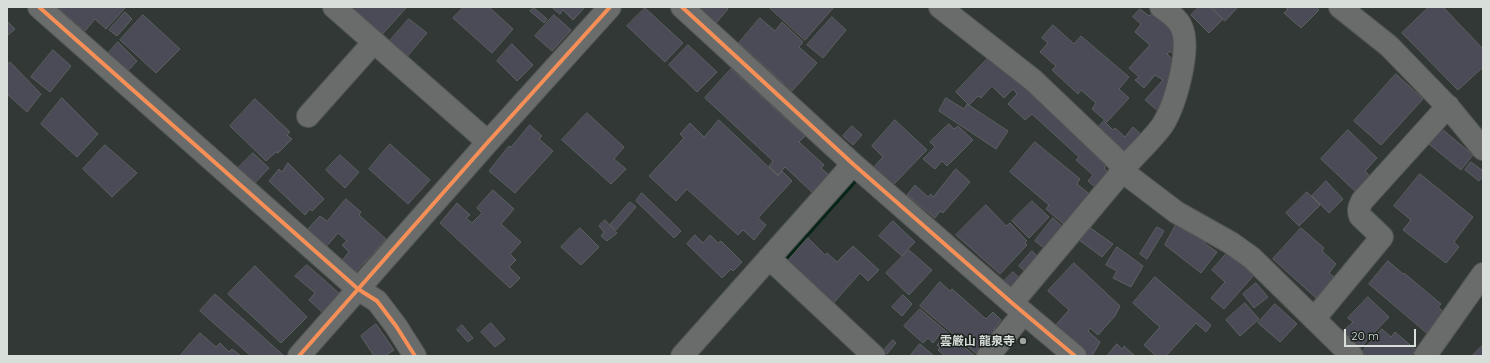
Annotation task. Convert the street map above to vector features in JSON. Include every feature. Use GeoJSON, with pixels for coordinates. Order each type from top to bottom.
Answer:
{"type":"FeatureCollection","features":[{"type":"Feature","properties":{"kind":"street"},"geometry":{"type":"LineString","coordinates":[[39,7],[358,289],[377,301],[396,326],[414,356]]}},
{"type":"Feature","properties":{"kind":"street"},"geometry":{"type":"LineString","coordinates":[[334,7],[488,142]]}},
{"type":"Feature","properties":{"kind":"street"},"geometry":{"type":"LineString","coordinates":[[299,356],[488,142],[610,7]]}},
{"type":"Feature","properties":{"kind":"street"},"geometry":{"type":"LineString","coordinates":[[682,7],[853,164],[1075,356]]}},
{"type":"Feature","properties":{"kind":"street"},"geometry":{"type":"LineString","coordinates":[[940,7],[1033,80],[1115,158],[1130,177],[1176,212],[1231,243],[1252,258],[1352,356]]}},
{"type":"Feature","properties":{"kind":"street"},"geometry":{"type":"LineString","coordinates":[[988,356],[1018,308],[1123,169],[1149,142],[1168,115],[1177,89],[1185,50],[1181,27],[1176,20],[1161,7]]}},
{"type":"Feature","properties":{"kind":"street"},"geometry":{"type":"LineString","coordinates":[[1340,7],[1389,46],[1448,106],[1483,149]]}},
{"type":"Feature","properties":{"kind":"street"},"geometry":{"type":"LineString","coordinates":[[308,116],[374,42]]}},
{"type":"Feature","properties":{"kind":"street"},"geometry":{"type":"LineString","coordinates":[[1314,318],[1382,237],[1360,216],[1359,207],[1362,201],[1448,106]]}},
{"type":"Feature","properties":{"kind":"street"},"geometry":{"type":"LineString","coordinates":[[682,356],[853,164]]}},
{"type":"Feature","properties":{"kind":"street"},"geometry":{"type":"LineString","coordinates":[[769,258],[874,356]]}},
{"type":"Feature","properties":{"kind":"street"},"geometry":{"type":"LineString","coordinates":[[1425,356],[1483,274]]}},
{"type":"Feature","properties":{"kind":"building"},"geometry":{"type":"Polygon","coordinates":[[[58,7],[125,8],[106,29],[95,19],[85,31],[58,7]]]}},
{"type":"Feature","properties":{"kind":"building"},"geometry":{"type":"Polygon","coordinates":[[[349,7],[407,7],[378,39],[349,7]]]}},
{"type":"Feature","properties":{"kind":"building"},"geometry":{"type":"Polygon","coordinates":[[[464,7],[489,7],[513,29],[492,53],[453,18],[464,7]]]}},
{"type":"Feature","properties":{"kind":"building"},"geometry":{"type":"Polygon","coordinates":[[[552,7],[585,7],[573,20],[563,10],[560,14],[552,7]]]}},
{"type":"Feature","properties":{"kind":"building"},"geometry":{"type":"Polygon","coordinates":[[[698,7],[726,7],[728,9],[716,23],[698,7]]]}},
{"type":"Feature","properties":{"kind":"building"},"geometry":{"type":"Polygon","coordinates":[[[769,7],[834,7],[805,40],[769,7]]]}},
{"type":"Feature","properties":{"kind":"building"},"geometry":{"type":"Polygon","coordinates":[[[1199,7],[1210,7],[1223,19],[1209,33],[1191,15],[1199,7]]]}},
{"type":"Feature","properties":{"kind":"building"},"geometry":{"type":"Polygon","coordinates":[[[1212,7],[1236,7],[1237,8],[1225,21],[1212,7]]]}},
{"type":"Feature","properties":{"kind":"building"},"geometry":{"type":"Polygon","coordinates":[[[1285,7],[1316,7],[1319,10],[1301,28],[1284,13],[1288,9],[1285,7]]]}},
{"type":"Feature","properties":{"kind":"building"},"geometry":{"type":"Polygon","coordinates":[[[1429,7],[1443,7],[1483,49],[1483,67],[1458,90],[1402,33],[1429,7]]]}},
{"type":"Feature","properties":{"kind":"building"},"geometry":{"type":"Polygon","coordinates":[[[534,8],[547,19],[544,23],[530,11],[534,8]]]}},
{"type":"Feature","properties":{"kind":"building"},"geometry":{"type":"Polygon","coordinates":[[[645,8],[683,43],[665,62],[627,26],[645,8]]]}},
{"type":"Feature","properties":{"kind":"building"},"geometry":{"type":"Polygon","coordinates":[[[1140,9],[1149,16],[1153,12],[1176,32],[1174,55],[1170,51],[1167,54],[1177,63],[1166,100],[1158,111],[1145,100],[1163,80],[1155,75],[1144,88],[1135,80],[1139,77],[1129,68],[1150,45],[1135,32],[1141,24],[1133,17],[1140,9]]]}},
{"type":"Feature","properties":{"kind":"building"},"geometry":{"type":"Polygon","coordinates":[[[125,12],[132,19],[117,36],[109,30],[125,12]]]}},
{"type":"Feature","properties":{"kind":"building"},"geometry":{"type":"Polygon","coordinates":[[[143,15],[180,49],[156,73],[120,40],[143,15]]]}},
{"type":"Feature","properties":{"kind":"building"},"geometry":{"type":"Polygon","coordinates":[[[554,15],[571,30],[552,51],[535,36],[554,15]]]}},
{"type":"Feature","properties":{"kind":"building"},"geometry":{"type":"Polygon","coordinates":[[[832,17],[846,30],[823,58],[807,45],[832,17]]]}},
{"type":"Feature","properties":{"kind":"building"},"geometry":{"type":"Polygon","coordinates":[[[760,18],[775,31],[782,22],[803,42],[799,47],[817,63],[792,91],[739,43],[760,18]]]}},
{"type":"Feature","properties":{"kind":"building"},"geometry":{"type":"Polygon","coordinates":[[[409,19],[427,33],[405,59],[387,44],[409,19]]]}},
{"type":"Feature","properties":{"kind":"building"},"geometry":{"type":"Polygon","coordinates":[[[7,21],[15,29],[7,36],[7,21]]]}},
{"type":"Feature","properties":{"kind":"building"},"geometry":{"type":"Polygon","coordinates":[[[1053,25],[1074,44],[1081,36],[1129,77],[1119,89],[1129,98],[1107,122],[1092,109],[1096,103],[1081,90],[1078,94],[1052,70],[1056,66],[1040,52],[1048,43],[1042,38],[1053,25]]]}},
{"type":"Feature","properties":{"kind":"building"},"geometry":{"type":"Polygon","coordinates":[[[118,42],[137,61],[126,73],[106,56],[118,42]]]}},
{"type":"Feature","properties":{"kind":"building"},"geometry":{"type":"Polygon","coordinates":[[[512,44],[533,65],[517,81],[497,61],[512,44]]]}},
{"type":"Feature","properties":{"kind":"building"},"geometry":{"type":"Polygon","coordinates":[[[688,45],[717,72],[697,92],[669,65],[688,45]]]}},
{"type":"Feature","properties":{"kind":"building"},"geometry":{"type":"Polygon","coordinates":[[[53,50],[71,66],[50,92],[31,77],[53,50]]]}},
{"type":"Feature","properties":{"kind":"building"},"geometry":{"type":"Polygon","coordinates":[[[990,56],[1111,161],[1104,168],[1111,175],[1097,189],[1088,181],[1093,175],[1076,160],[1079,157],[1032,114],[1025,120],[1008,104],[1017,94],[1013,89],[1004,98],[992,86],[981,98],[978,96],[969,105],[956,92],[990,56]]]}},
{"type":"Feature","properties":{"kind":"building"},"geometry":{"type":"Polygon","coordinates":[[[10,62],[41,94],[27,112],[7,94],[7,66],[10,62]]]}},
{"type":"Feature","properties":{"kind":"building"},"geometry":{"type":"Polygon","coordinates":[[[731,69],[805,136],[799,142],[824,165],[821,168],[829,175],[813,193],[785,167],[778,175],[769,166],[773,161],[705,98],[731,69]]]}},
{"type":"Feature","properties":{"kind":"building"},"geometry":{"type":"Polygon","coordinates":[[[1396,74],[1423,99],[1381,145],[1354,121],[1396,74]]]}},
{"type":"Feature","properties":{"kind":"building"},"geometry":{"type":"Polygon","coordinates":[[[62,98],[98,134],[77,157],[41,124],[62,98]]]}},
{"type":"Feature","properties":{"kind":"building"},"geometry":{"type":"Polygon","coordinates":[[[946,98],[964,109],[967,104],[1008,131],[996,149],[939,111],[946,98]]]}},
{"type":"Feature","properties":{"kind":"building"},"geometry":{"type":"Polygon","coordinates":[[[255,99],[290,132],[287,135],[292,139],[278,153],[276,152],[266,161],[230,126],[255,99]]]}},
{"type":"Feature","properties":{"kind":"building"},"geometry":{"type":"Polygon","coordinates":[[[587,113],[624,147],[614,159],[626,169],[611,184],[562,140],[587,113]]]}},
{"type":"Feature","properties":{"kind":"building"},"geometry":{"type":"Polygon","coordinates":[[[719,120],[778,176],[782,171],[792,181],[758,218],[766,225],[754,240],[743,230],[738,235],[687,189],[676,201],[649,176],[684,138],[680,134],[690,123],[704,137],[719,120]]]}},
{"type":"Feature","properties":{"kind":"building"},"geometry":{"type":"Polygon","coordinates":[[[895,120],[927,150],[893,185],[873,168],[883,157],[872,146],[895,120]]]}},
{"type":"Feature","properties":{"kind":"building"},"geometry":{"type":"Polygon","coordinates":[[[1104,121],[1113,130],[1115,128],[1125,137],[1133,127],[1145,138],[1127,156],[1097,128],[1104,121]]]}},
{"type":"Feature","properties":{"kind":"building"},"geometry":{"type":"Polygon","coordinates":[[[949,124],[954,129],[958,126],[973,140],[947,166],[942,161],[935,169],[923,159],[935,147],[930,142],[949,124]]]}},
{"type":"Feature","properties":{"kind":"building"},"geometry":{"type":"Polygon","coordinates":[[[530,125],[542,136],[539,139],[553,151],[515,193],[489,171],[509,146],[511,147],[530,125]]]}},
{"type":"Feature","properties":{"kind":"building"},"geometry":{"type":"Polygon","coordinates":[[[852,126],[862,135],[853,145],[843,136],[852,126]]]}},
{"type":"Feature","properties":{"kind":"building"},"geometry":{"type":"Polygon","coordinates":[[[1442,129],[1473,155],[1461,170],[1429,144],[1442,129]]]}},
{"type":"Feature","properties":{"kind":"building"},"geometry":{"type":"Polygon","coordinates":[[[1348,130],[1377,158],[1365,171],[1373,179],[1359,195],[1321,159],[1348,130]]]}},
{"type":"Feature","properties":{"kind":"building"},"geometry":{"type":"Polygon","coordinates":[[[1035,142],[1080,179],[1077,184],[1093,197],[1067,227],[1046,209],[1049,205],[1010,172],[1035,142]]]}},
{"type":"Feature","properties":{"kind":"building"},"geometry":{"type":"Polygon","coordinates":[[[390,144],[430,180],[408,204],[369,169],[390,144]]]}},
{"type":"Feature","properties":{"kind":"building"},"geometry":{"type":"Polygon","coordinates":[[[105,145],[137,173],[112,197],[83,169],[105,145]]]}},
{"type":"Feature","properties":{"kind":"building"},"geometry":{"type":"Polygon","coordinates":[[[253,153],[269,168],[252,186],[235,171],[253,153]]]}},
{"type":"Feature","properties":{"kind":"building"},"geometry":{"type":"Polygon","coordinates":[[[340,155],[359,172],[345,188],[326,170],[340,155]]]}},
{"type":"Feature","properties":{"kind":"building"},"geometry":{"type":"Polygon","coordinates":[[[1471,162],[1483,171],[1483,176],[1479,181],[1465,170],[1471,162]]]}},
{"type":"Feature","properties":{"kind":"building"},"geometry":{"type":"Polygon","coordinates":[[[288,163],[324,199],[312,211],[310,209],[305,215],[269,181],[279,169],[282,172],[288,163]]]}},
{"type":"Feature","properties":{"kind":"building"},"geometry":{"type":"Polygon","coordinates":[[[956,169],[970,182],[943,213],[940,211],[935,218],[907,195],[915,185],[928,197],[931,194],[933,197],[956,169]]]}},
{"type":"Feature","properties":{"kind":"building"},"geometry":{"type":"Polygon","coordinates":[[[1420,174],[1473,217],[1454,242],[1459,247],[1446,263],[1403,230],[1411,220],[1394,206],[1420,174]]]}},
{"type":"Feature","properties":{"kind":"building"},"geometry":{"type":"Polygon","coordinates":[[[1326,181],[1343,199],[1329,213],[1312,196],[1326,181]]]}},
{"type":"Feature","properties":{"kind":"building"},"geometry":{"type":"Polygon","coordinates":[[[493,190],[514,209],[501,224],[521,242],[510,254],[516,260],[509,267],[520,278],[510,288],[440,223],[457,203],[470,215],[466,218],[472,223],[482,213],[477,208],[493,190]]]}},
{"type":"Feature","properties":{"kind":"building"},"geometry":{"type":"Polygon","coordinates":[[[1307,192],[1320,205],[1299,226],[1286,213],[1307,192]]]}},
{"type":"Feature","properties":{"kind":"building"},"geometry":{"type":"Polygon","coordinates":[[[642,193],[681,231],[674,238],[636,201],[642,193]]]}},
{"type":"Feature","properties":{"kind":"building"},"geometry":{"type":"Polygon","coordinates":[[[346,199],[361,212],[359,215],[386,239],[353,275],[339,264],[349,252],[342,245],[347,241],[338,233],[326,247],[307,230],[320,216],[327,221],[346,199]]]}},
{"type":"Feature","properties":{"kind":"building"},"geometry":{"type":"Polygon","coordinates":[[[1032,201],[1049,217],[1029,238],[1012,221],[1032,201]]]}},
{"type":"Feature","properties":{"kind":"building"},"geometry":{"type":"Polygon","coordinates":[[[630,202],[636,207],[616,230],[610,225],[630,202]]]}},
{"type":"Feature","properties":{"kind":"building"},"geometry":{"type":"Polygon","coordinates":[[[986,205],[1006,226],[1010,223],[1027,241],[1025,243],[1027,245],[1000,274],[956,235],[986,205]]]}},
{"type":"Feature","properties":{"kind":"building"},"geometry":{"type":"Polygon","coordinates":[[[1053,218],[1065,229],[1048,251],[1035,241],[1053,218]]]}},
{"type":"Feature","properties":{"kind":"building"},"geometry":{"type":"Polygon","coordinates":[[[605,220],[617,233],[607,241],[601,236],[604,232],[599,226],[605,220]]]}},
{"type":"Feature","properties":{"kind":"building"},"geometry":{"type":"Polygon","coordinates":[[[893,221],[915,242],[902,256],[879,236],[893,221]]]}},
{"type":"Feature","properties":{"kind":"building"},"geometry":{"type":"Polygon","coordinates":[[[1177,223],[1191,234],[1194,229],[1207,239],[1204,243],[1217,252],[1201,273],[1165,245],[1177,223]]]}},
{"type":"Feature","properties":{"kind":"building"},"geometry":{"type":"Polygon","coordinates":[[[1085,224],[1113,244],[1102,257],[1075,237],[1085,224]]]}},
{"type":"Feature","properties":{"kind":"building"},"geometry":{"type":"Polygon","coordinates":[[[1157,227],[1164,231],[1147,259],[1140,254],[1157,227]]]}},
{"type":"Feature","properties":{"kind":"building"},"geometry":{"type":"Polygon","coordinates":[[[580,228],[599,247],[581,265],[561,247],[580,228]]]}},
{"type":"Feature","properties":{"kind":"building"},"geometry":{"type":"Polygon","coordinates":[[[1301,228],[1324,248],[1322,251],[1336,264],[1329,273],[1334,277],[1316,298],[1273,259],[1301,228]]]}},
{"type":"Feature","properties":{"kind":"building"},"geometry":{"type":"Polygon","coordinates":[[[695,235],[703,243],[710,235],[718,243],[721,241],[742,262],[733,271],[731,269],[722,278],[687,244],[695,235]]]}},
{"type":"Feature","properties":{"kind":"building"},"geometry":{"type":"Polygon","coordinates":[[[808,238],[825,255],[827,253],[837,262],[853,246],[879,270],[868,281],[860,273],[830,307],[782,268],[808,238]]]}},
{"type":"Feature","properties":{"kind":"building"},"geometry":{"type":"Polygon","coordinates":[[[1117,247],[1143,266],[1131,287],[1113,278],[1117,271],[1106,265],[1117,247]]]}},
{"type":"Feature","properties":{"kind":"building"},"geometry":{"type":"Polygon","coordinates":[[[909,250],[932,270],[909,295],[886,273],[909,250]]]}},
{"type":"Feature","properties":{"kind":"building"},"geometry":{"type":"Polygon","coordinates":[[[1032,251],[1041,260],[1028,274],[1019,266],[1032,251]]]}},
{"type":"Feature","properties":{"kind":"building"},"geometry":{"type":"Polygon","coordinates":[[[1228,252],[1255,274],[1224,309],[1211,298],[1225,282],[1212,270],[1228,252]]]}},
{"type":"Feature","properties":{"kind":"building"},"geometry":{"type":"Polygon","coordinates":[[[1388,261],[1441,304],[1438,307],[1446,314],[1429,335],[1369,284],[1388,261]]]}},
{"type":"Feature","properties":{"kind":"building"},"geometry":{"type":"Polygon","coordinates":[[[1074,263],[1120,306],[1115,316],[1098,335],[1090,328],[1088,331],[1100,342],[1092,356],[1087,356],[1055,326],[1069,310],[1048,291],[1074,263]]]}},
{"type":"Feature","properties":{"kind":"building"},"geometry":{"type":"Polygon","coordinates":[[[307,265],[340,294],[323,313],[309,300],[315,293],[295,276],[307,265]]]}},
{"type":"Feature","properties":{"kind":"building"},"geometry":{"type":"Polygon","coordinates":[[[255,266],[307,317],[281,343],[228,294],[255,266]]]}},
{"type":"Feature","properties":{"kind":"building"},"geometry":{"type":"Polygon","coordinates":[[[1013,272],[1023,281],[1013,293],[1002,283],[1013,272]]]}},
{"type":"Feature","properties":{"kind":"building"},"geometry":{"type":"Polygon","coordinates":[[[1155,277],[1211,325],[1206,332],[1196,323],[1166,356],[1156,356],[1144,345],[1160,327],[1133,303],[1155,277]]]}},
{"type":"Feature","properties":{"kind":"building"},"geometry":{"type":"Polygon","coordinates":[[[940,282],[950,291],[952,289],[986,319],[993,312],[1001,320],[994,329],[1000,334],[979,356],[920,306],[940,282]]]}},
{"type":"Feature","properties":{"kind":"building"},"geometry":{"type":"Polygon","coordinates":[[[1256,283],[1268,297],[1254,308],[1243,294],[1256,283]]]}},
{"type":"Feature","properties":{"kind":"building"},"geometry":{"type":"Polygon","coordinates":[[[215,294],[283,355],[251,356],[200,311],[215,294]]]}},
{"type":"Feature","properties":{"kind":"building"},"geometry":{"type":"Polygon","coordinates":[[[903,295],[912,304],[902,316],[892,307],[903,295]]]}},
{"type":"Feature","properties":{"kind":"building"},"geometry":{"type":"Polygon","coordinates":[[[1368,297],[1389,317],[1358,350],[1341,333],[1353,322],[1348,318],[1368,297]]]}},
{"type":"Feature","properties":{"kind":"building"},"geometry":{"type":"Polygon","coordinates":[[[1245,303],[1259,319],[1240,336],[1226,320],[1245,303]]]}},
{"type":"Feature","properties":{"kind":"building"},"geometry":{"type":"Polygon","coordinates":[[[1275,304],[1297,324],[1280,342],[1258,323],[1275,304]]]}},
{"type":"Feature","properties":{"kind":"building"},"geometry":{"type":"Polygon","coordinates":[[[920,309],[975,356],[945,356],[938,350],[940,348],[937,345],[944,337],[940,334],[933,343],[928,338],[923,343],[904,326],[920,309]]]}},
{"type":"Feature","properties":{"kind":"building"},"geometry":{"type":"Polygon","coordinates":[[[491,323],[505,339],[495,347],[481,332],[491,323]]]}},
{"type":"Feature","properties":{"kind":"building"},"geometry":{"type":"Polygon","coordinates":[[[376,324],[394,350],[385,356],[374,356],[361,336],[376,324]]]}},
{"type":"Feature","properties":{"kind":"building"},"geometry":{"type":"Polygon","coordinates":[[[462,325],[473,338],[468,342],[457,330],[462,325]]]}},
{"type":"Feature","properties":{"kind":"building"},"geometry":{"type":"Polygon","coordinates":[[[1382,329],[1391,337],[1395,332],[1416,350],[1410,356],[1367,356],[1362,352],[1382,329]]]}},
{"type":"Feature","properties":{"kind":"building"},"geometry":{"type":"Polygon","coordinates":[[[200,333],[216,347],[220,343],[229,352],[232,349],[241,356],[180,356],[200,333]]]}},
{"type":"Feature","properties":{"kind":"building"},"geometry":{"type":"Polygon","coordinates":[[[893,340],[896,343],[887,354],[883,351],[893,340]]]}},
{"type":"Feature","properties":{"kind":"building"},"geometry":{"type":"Polygon","coordinates":[[[920,344],[934,356],[910,356],[920,344]]]}},
{"type":"Feature","properties":{"kind":"building"},"geometry":{"type":"Polygon","coordinates":[[[1117,344],[1122,349],[1124,346],[1135,356],[1107,356],[1117,344]]]}},
{"type":"Feature","properties":{"kind":"building"},"geometry":{"type":"Polygon","coordinates":[[[1483,345],[1483,356],[1472,356],[1483,345]]]}},
{"type":"Feature","properties":{"kind":"waterway"},"geometry":{"type":"LineString","coordinates":[[780,263],[855,179]]}},
{"type":"Feature","properties":{"kind":"cycle path"},"geometry":{"type":"LineString","coordinates":[[39,7],[358,289],[377,301],[396,326],[415,356]]}},
{"type":"Feature","properties":{"kind":"cycle path"},"geometry":{"type":"LineString","coordinates":[[299,356],[488,142],[610,7]]}},
{"type":"Feature","properties":{"kind":"cycle path"},"geometry":{"type":"LineString","coordinates":[[682,7],[853,164],[1075,356]]}},
{"type":"Feature","properties":{"kind":"place","name":"雲厳山 龍泉寺"},"geometry":{"type":"Point","coordinates":[1023,341]}}]}
